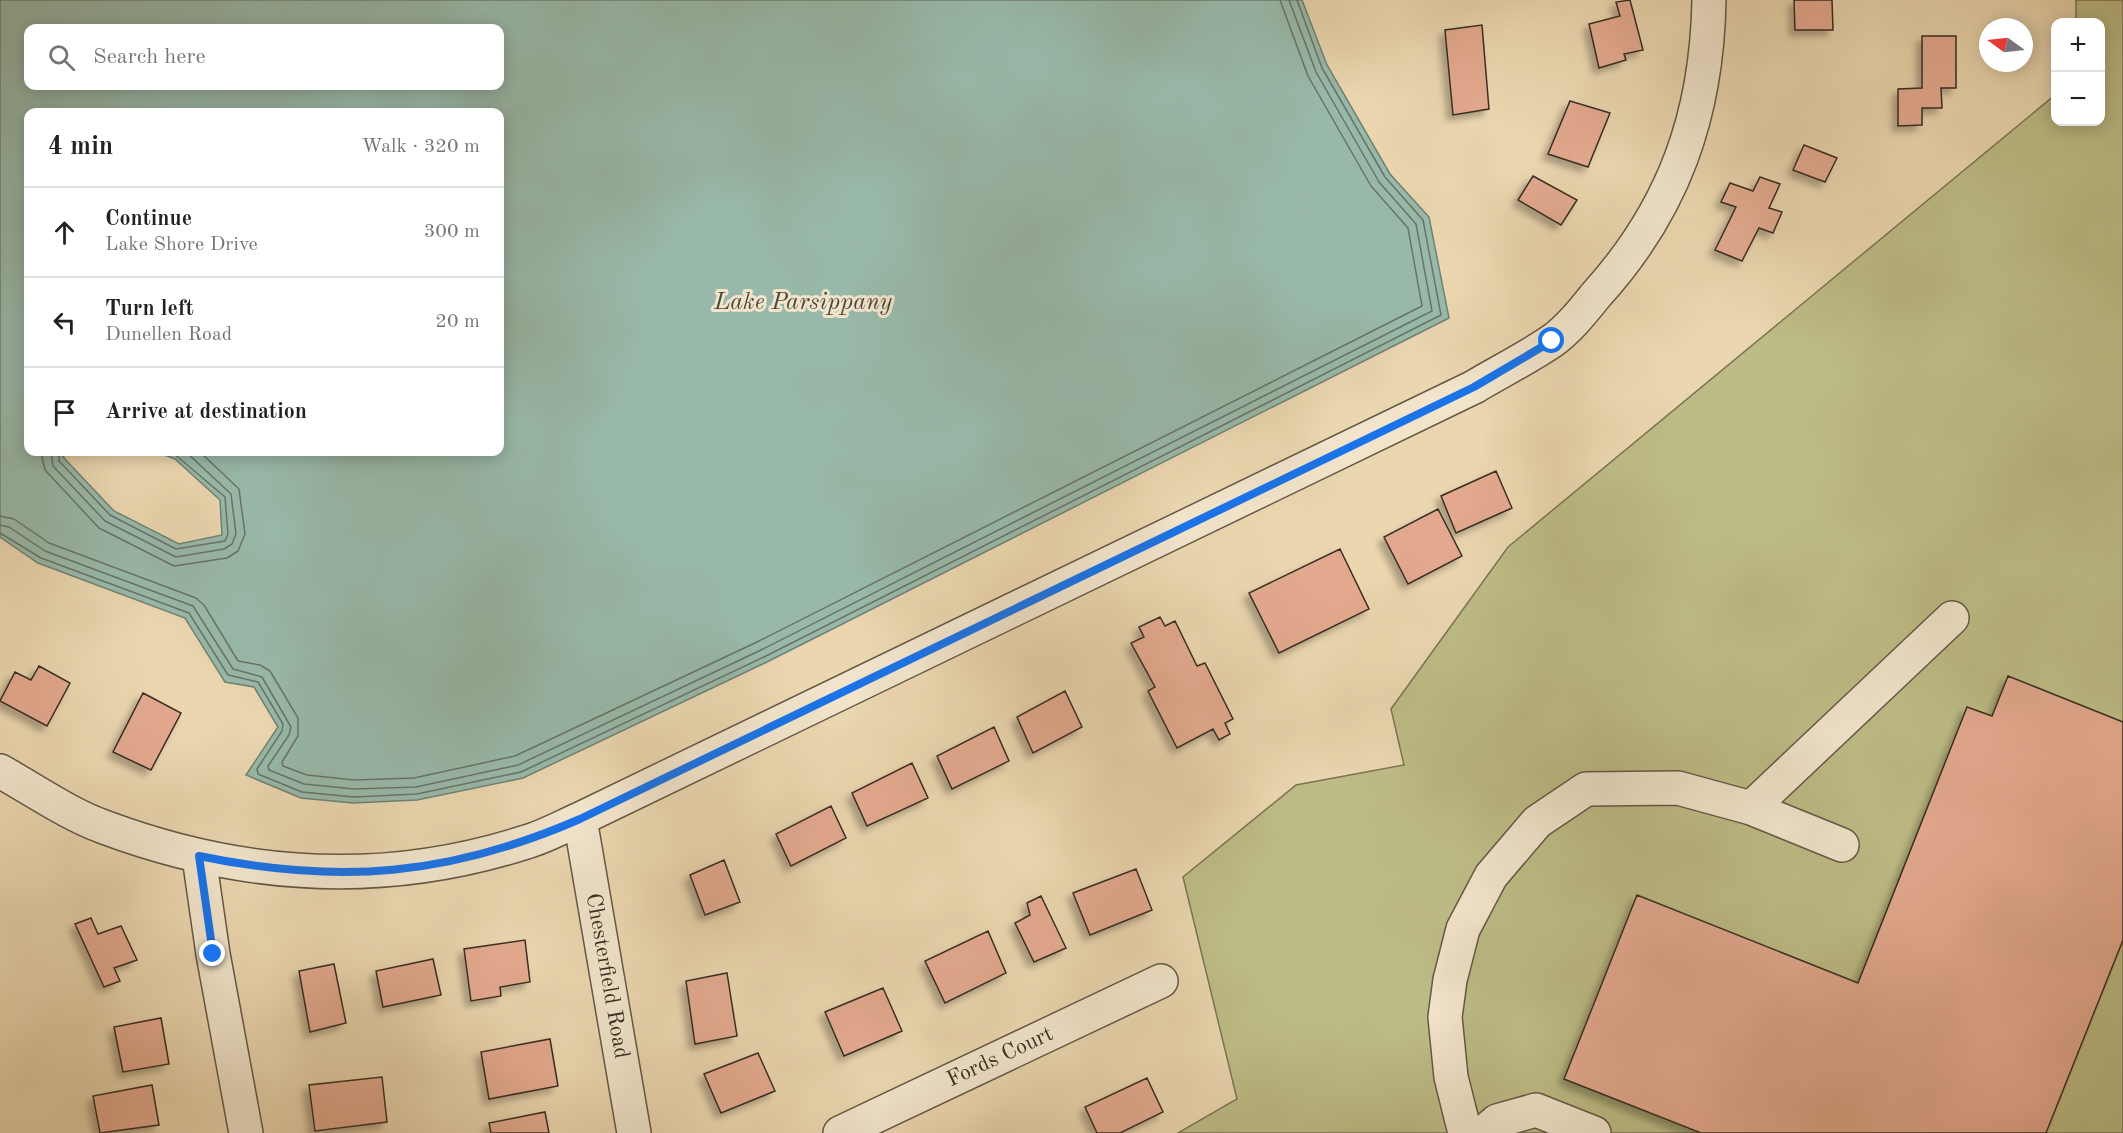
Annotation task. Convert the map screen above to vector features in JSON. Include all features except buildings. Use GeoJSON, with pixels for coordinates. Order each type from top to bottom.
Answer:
{"type":"FeatureCollection","features":[{"type":"Feature","properties":{"kind":"street"},"geometry":{"type":"LineString","coordinates":[[0,771],[104,827],[199,856],[258,868],[326,874],[394,870],[462,860],[528,842],[580,819],[1474,387],[1552,341],[1565,330],[1614,276],[1654,220],[1674,180],[1689,137],[1703,69],[1709,0]]}},
{"type":"Feature","properties":{"kind":"street"},"geometry":{"type":"LineString","coordinates":[[1751,808],[1952,618]]}},
{"type":"Feature","properties":{"kind":"street"},"geometry":{"type":"LineString","coordinates":[[1465,1133],[1451,1077],[1445,1017],[1450,980],[1463,929],[1491,876],[1537,822],[1586,789],[1678,788],[1751,808],[1842,845]]}},
{"type":"Feature","properties":{"kind":"street","name":"Chesterfield Road"},"geometry":{"type":"LineString","coordinates":[[580,819],[634,1133]]}},
{"type":"Feature","properties":{"kind":"street"},"geometry":{"type":"LineString","coordinates":[[199,856],[213,954],[246,1133]]}},
{"type":"Feature","properties":{"kind":"street","name":"Fords Court"},"geometry":{"type":"LineString","coordinates":[[840,1133],[1161,981]]}},
{"type":"Feature","properties":{"kind":"street"},"geometry":{"type":"LineString","coordinates":[[1483,1133],[1497,1121],[1536,1110],[1594,1133]]}},
{"type":"Feature","properties":{"kind":"shaded area"},"geometry":{"type":"Polygon","coordinates":[[[2076,0],[2123,0],[2123,1133],[1178,1133],[1237,1099],[1183,877],[1296,785],[1404,765],[1391,709],[1508,547],[2051,98],[2051,126],[2105,126],[2105,18],[2076,18],[2076,0]]]}},
{"type":"Feature","properties":{"kind":"water","name":"Lake Parsippany"},"geometry":{"type":"Polygon","coordinates":[[[0,0],[1302,0],[1327,65],[1390,174],[1429,217],[1449,318],[767,662],[523,778],[417,800],[353,803],[301,798],[246,775],[278,727],[254,687],[225,682],[185,618],[38,563],[0,537],[0,0]]]}},
{"type":"Feature","properties":{"kind":"route"},"geometry":{"type":"LineString","coordinates":[[213,954],[199,856],[258,868],[326,874],[394,870],[462,860],[528,842],[580,819],[1474,387],[1552,341]]}}]}
